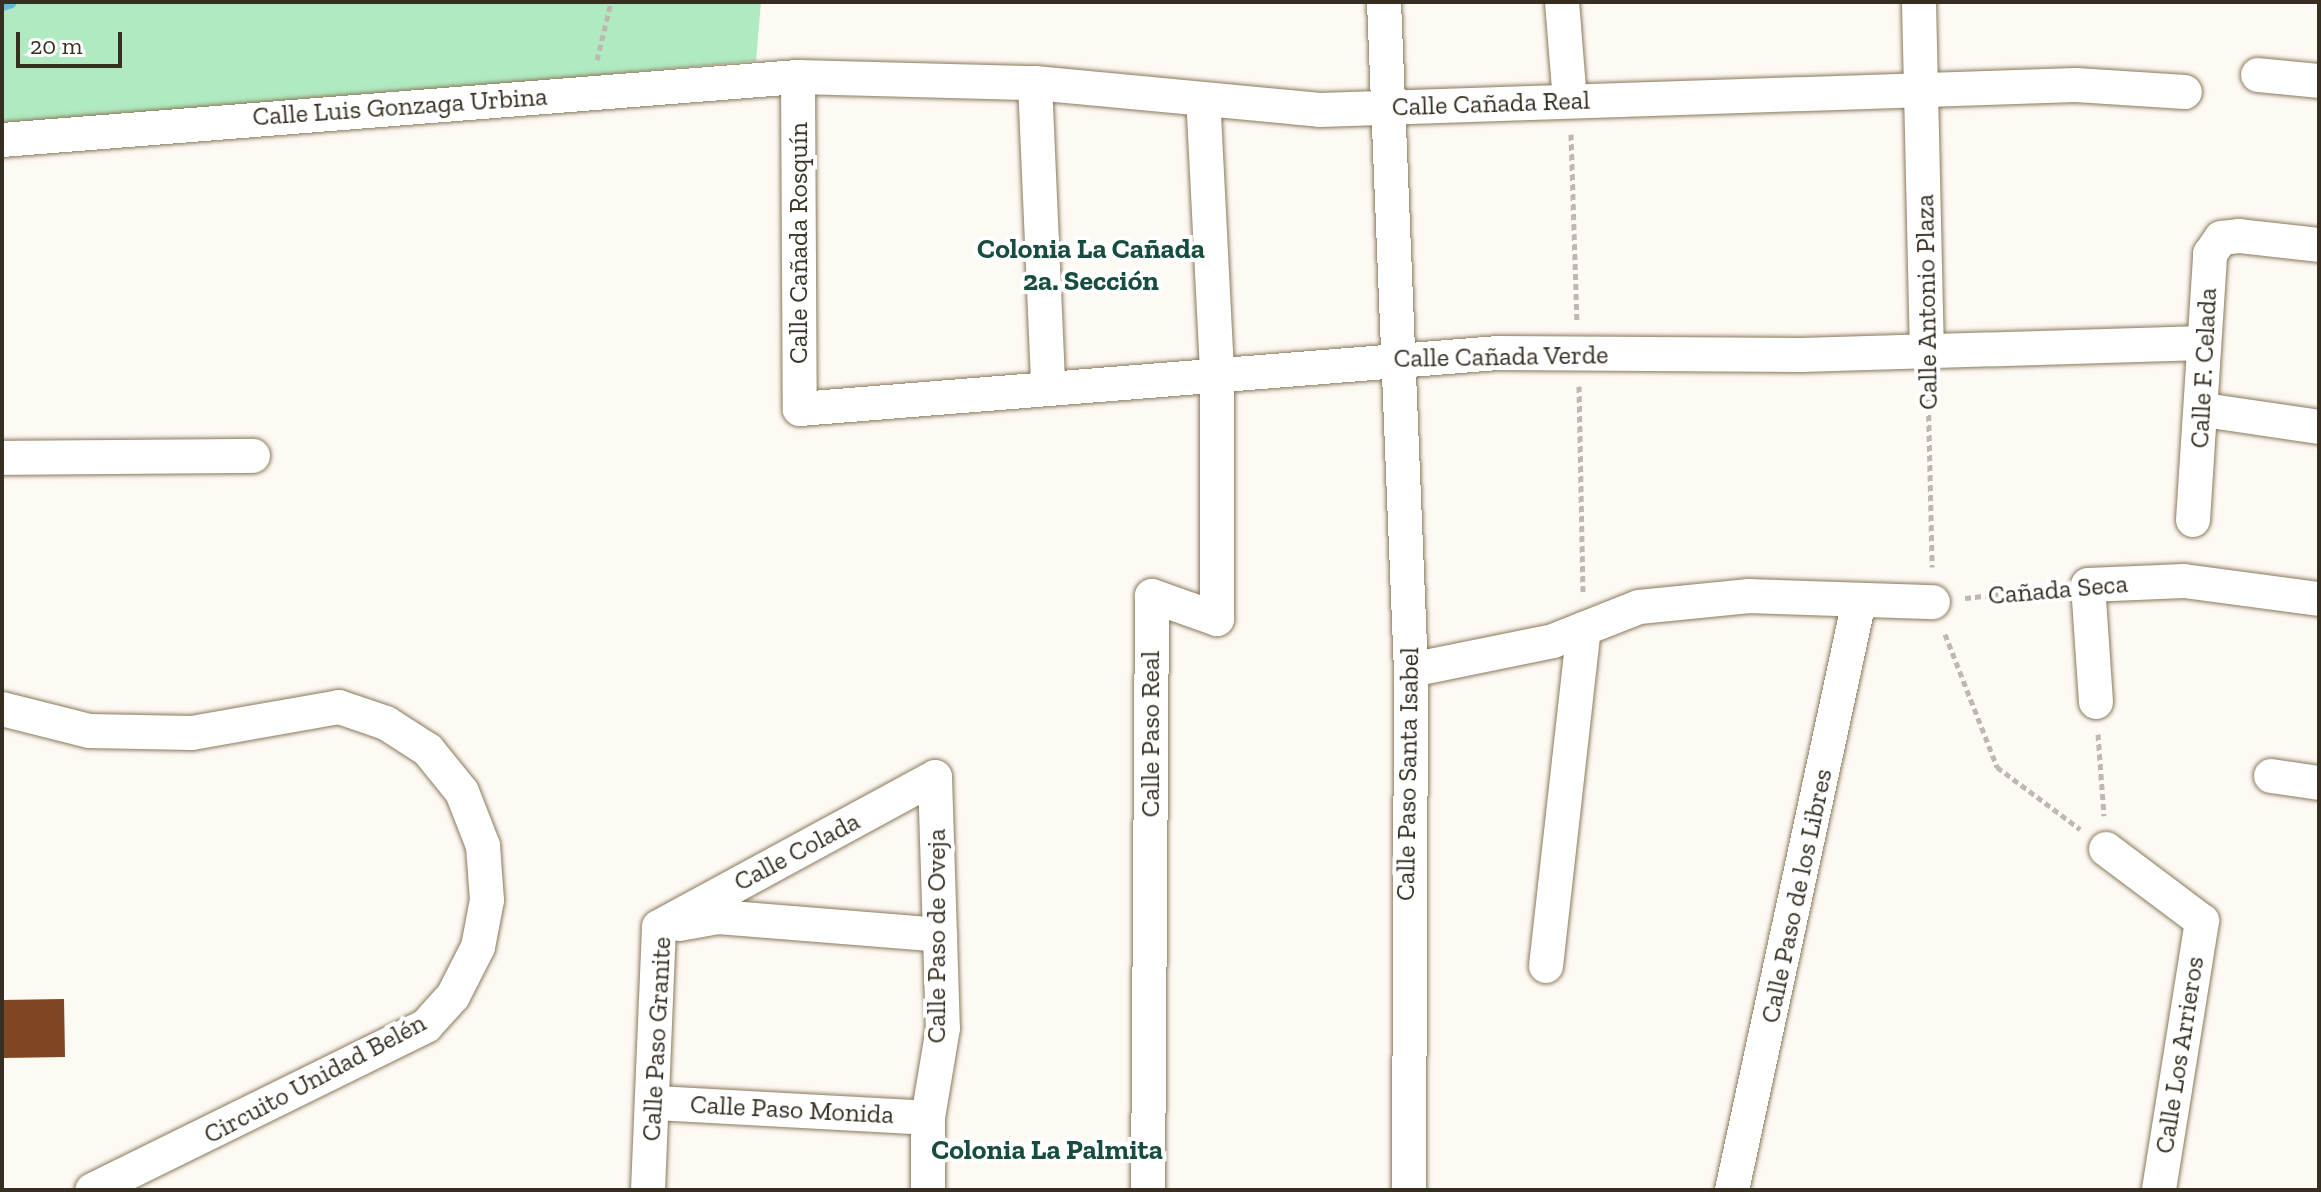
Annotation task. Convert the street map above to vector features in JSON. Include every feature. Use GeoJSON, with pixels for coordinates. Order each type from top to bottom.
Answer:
{"type":"FeatureCollection","features":[{"type":"Feature","properties":{"kind":"street","name":"Calle Paso Santa Isabel"},"geometry":{"type":"LineString","coordinates":[[1384,2],[1384,108],[1401,358],[1411,670],[1409,1190]]}},
{"type":"Feature","properties":{"kind":"street"},"geometry":{"type":"LineString","coordinates":[[1562,2],[1570,101]]}},
{"type":"Feature","properties":{"kind":"street","name":"Calle Antonio Plaza"},"geometry":{"type":"LineString","coordinates":[[1919,2],[1927,353]]}},
{"type":"Feature","properties":{"kind":"street"},"geometry":{"type":"LineString","coordinates":[[2258,75],[2319,81]]}},
{"type":"Feature","properties":{"kind":"street","name":"Calle Cañada Real"},"geometry":{"type":"LineString","coordinates":[[798,77],[1035,83],[1203,99],[1384,108],[2076,85],[2185,92]]}},
{"type":"Feature","properties":{"kind":"street","name":"Calle Luis Gonzaga Urbina"},"geometry":{"type":"LineString","coordinates":[[2,140],[588,91],[798,77]]}},
{"type":"Feature","properties":{"kind":"street","name":"Calle Cañada Rosquín"},"geometry":{"type":"LineString","coordinates":[[798,77],[800,409]]}},
{"type":"Feature","properties":{"kind":"street"},"geometry":{"type":"LineString","coordinates":[[1035,83],[1048,386]]}},
{"type":"Feature","properties":{"kind":"street"},"geometry":{"type":"LineString","coordinates":[[1203,99],[1217,371]]}},
{"type":"Feature","properties":{"kind":"street","name":"Calle F. Celada"},"geometry":{"type":"LineString","coordinates":[[2193,520],[2204,410],[2204,343],[2210,254],[2221,238],[2239,236],[2319,245]]}},
{"type":"Feature","properties":{"kind":"street","name":"Calle Cañada Verde"},"geometry":{"type":"LineString","coordinates":[[800,409],[1217,371],[1401,358],[1927,353],[2204,343]]}},
{"type":"Feature","properties":{"kind":"street","name":"Calle Paso Real"},"geometry":{"type":"LineString","coordinates":[[1148,1190],[1152,596],[1217,619],[1217,371]]}},
{"type":"Feature","properties":{"kind":"street"},"geometry":{"type":"LineString","coordinates":[[2204,410],[2319,427]]}},
{"type":"Feature","properties":{"kind":"street"},"geometry":{"type":"LineString","coordinates":[[2,458],[253,456]]}},
{"type":"Feature","properties":{"kind":"street","name":"Cañada Seca"},"geometry":{"type":"LineString","coordinates":[[2088,585],[2184,581],[2319,599]]}},
{"type":"Feature","properties":{"kind":"street"},"geometry":{"type":"LineString","coordinates":[[2088,585],[2096,702]]}},
{"type":"Feature","properties":{"kind":"street"},"geometry":{"type":"LineString","coordinates":[[1411,670],[1584,629],[1639,607],[1749,596],[1933,602]]}},
{"type":"Feature","properties":{"kind":"street","name":"Calle Paso de los Libres"},"geometry":{"type":"LineString","coordinates":[[1732,1190],[1859,601]]}},
{"type":"Feature","properties":{"kind":"street"},"geometry":{"type":"LineString","coordinates":[[1546,966],[1584,629]]}},
{"type":"Feature","properties":{"kind":"street","name":"Circuito Unidad Belén"},"geometry":{"type":"LineString","coordinates":[[2,709],[89,731],[192,733],[339,707],[386,723],[428,750],[462,792],[483,846],[487,900],[478,947],[453,996],[426,1026],[92,1190]]}},
{"type":"Feature","properties":{"kind":"street"},"geometry":{"type":"LineString","coordinates":[[2271,776],[2319,783]]}},
{"type":"Feature","properties":{"kind":"street","name":"Calle Colada"},"geometry":{"type":"LineString","coordinates":[[659,927],[935,777]]}},
{"type":"Feature","properties":{"kind":"street","name":"Calle Paso de Oveja"},"geometry":{"type":"LineString","coordinates":[[928,1190],[928,1118],[943,1028],[935,777]]}},
{"type":"Feature","properties":{"kind":"street","name":"Calle Los Arrieros"},"geometry":{"type":"LineString","coordinates":[[2106,849],[2202,921],[2159,1190]]}},
{"type":"Feature","properties":{"kind":"street","name":"Calle Paso Granite"},"geometry":{"type":"LineString","coordinates":[[648,1190],[655,1103],[659,927],[718,917],[940,935]]}},
{"type":"Feature","properties":{"kind":"street","name":"Calle Paso Monida"},"geometry":{"type":"LineString","coordinates":[[655,1103],[928,1118]]}},
{"type":"Feature","properties":{"kind":"path"},"geometry":{"type":"LineString","coordinates":[[588,91],[611,2]]}},
{"type":"Feature","properties":{"kind":"path"},"geometry":{"type":"LineString","coordinates":[[1570,101],[1584,629]]}},
{"type":"Feature","properties":{"kind":"path","name":"Calle Antonio Plaza"},"geometry":{"type":"LineString","coordinates":[[1927,353],[1933,602],[1997,767],[2106,849]]}},
{"type":"Feature","properties":{"kind":"path","name":"Cañada Seca"},"geometry":{"type":"LineString","coordinates":[[1933,602],[2088,585]]}},
{"type":"Feature","properties":{"kind":"path"},"geometry":{"type":"LineString","coordinates":[[2096,702],[2106,849]]}},
{"type":"Feature","properties":{"kind":"green space"},"geometry":{"type":"Polygon","coordinates":[[[2,2],[761,2],[756,61],[2,129],[2,2]]]}},
{"type":"Feature","properties":{"kind":"building"},"geometry":{"type":"Polygon","coordinates":[[[64,999],[65,1057],[3,1058],[2,1000],[64,999]]]}},
{"type":"Feature","properties":{"kind":"waterway"},"geometry":{"type":"LineString","coordinates":[[2,5],[11,2]]}},
{"type":"Feature","properties":{"kind":"district","name":"Colonia La Cañada 2a. Sección"},"geometry":{"type":"Point","coordinates":[1091,265]}},
{"type":"Feature","properties":{"kind":"district","name":"Colonia La Palmita"},"geometry":{"type":"Point","coordinates":[1047,1150]}}]}
